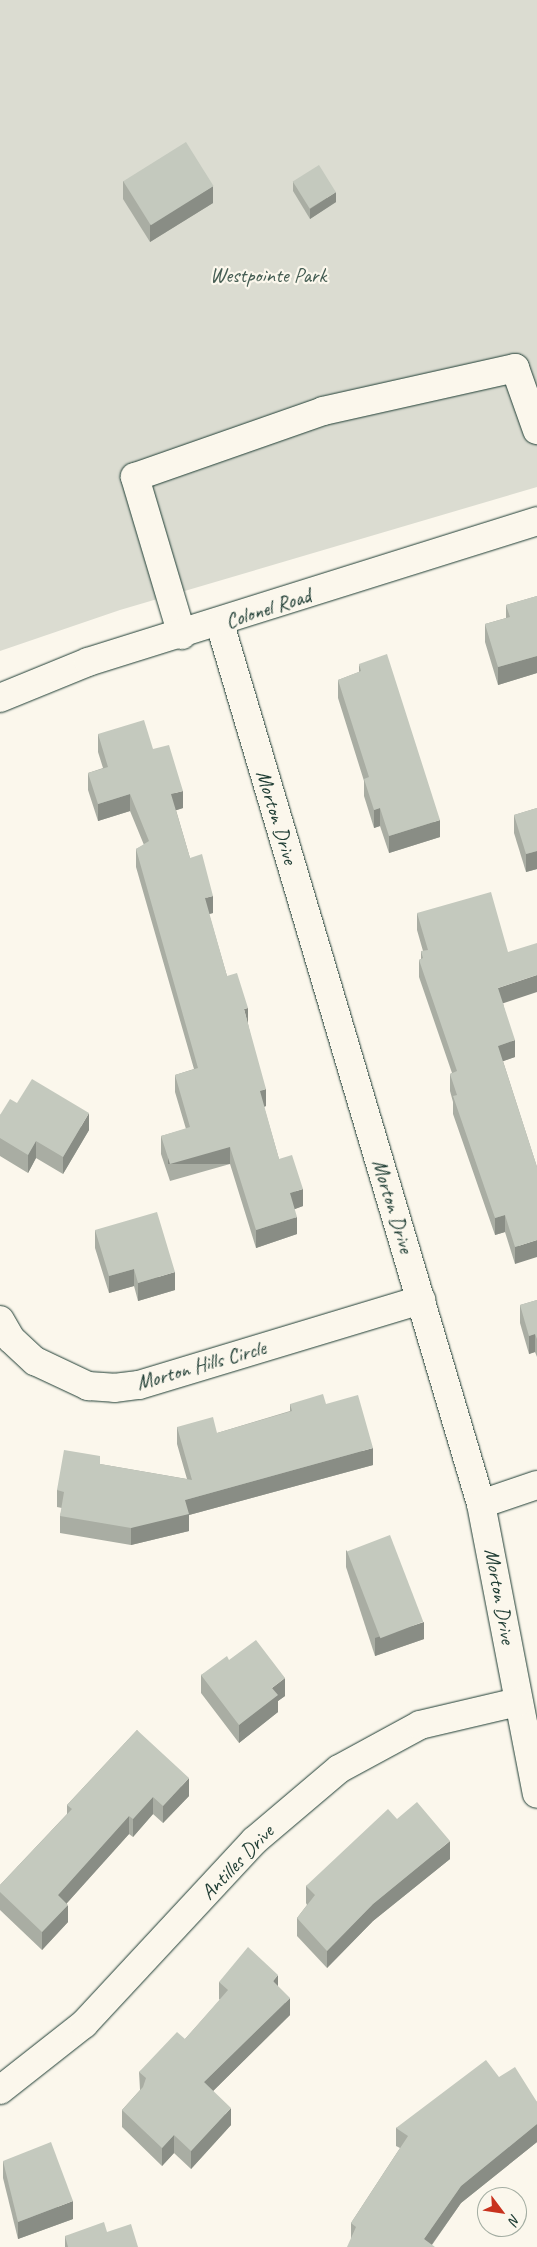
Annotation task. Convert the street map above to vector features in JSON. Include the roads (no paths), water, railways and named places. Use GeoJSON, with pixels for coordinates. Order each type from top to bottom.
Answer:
{"type":"FeatureCollection","features":[{"type":"Feature","properties":{"kind":"street"},"geometry":{"type":"LineString","coordinates":[[182,635],[135,477],[323,411],[515,368],[537,430]]}},
{"type":"Feature","properties":{"kind":"street","name":"Colonel Road"},"geometry":{"type":"LineString","coordinates":[[0,698],[88,662],[220,624],[537,521]]}},
{"type":"Feature","properties":{"kind":"street","name":"Morton Drive"},"geometry":{"type":"LineString","coordinates":[[220,624],[481,1504],[507,1628],[517,1702],[537,1794]]}},
{"type":"Feature","properties":{"kind":"street","name":"Morton Hills Circle"},"geometry":{"type":"LineString","coordinates":[[0,1320],[11,1339],[35,1361],[88,1386],[114,1388],[139,1385],[421,1300]]}},
{"type":"Feature","properties":{"kind":"street"},"geometry":{"type":"LineString","coordinates":[[481,1504],[537,1485]]}},
{"type":"Feature","properties":{"kind":"street","name":"Antilles Drive"},"geometry":{"type":"LineString","coordinates":[[0,2090],[84,2024],[254,1840],[339,1769],[420,1725],[517,1702]]}},
{"type":"Feature","properties":{"kind":"park label","name":"Westpointe Park"},"geometry":{"type":"Point","coordinates":[268,275]}}]}
